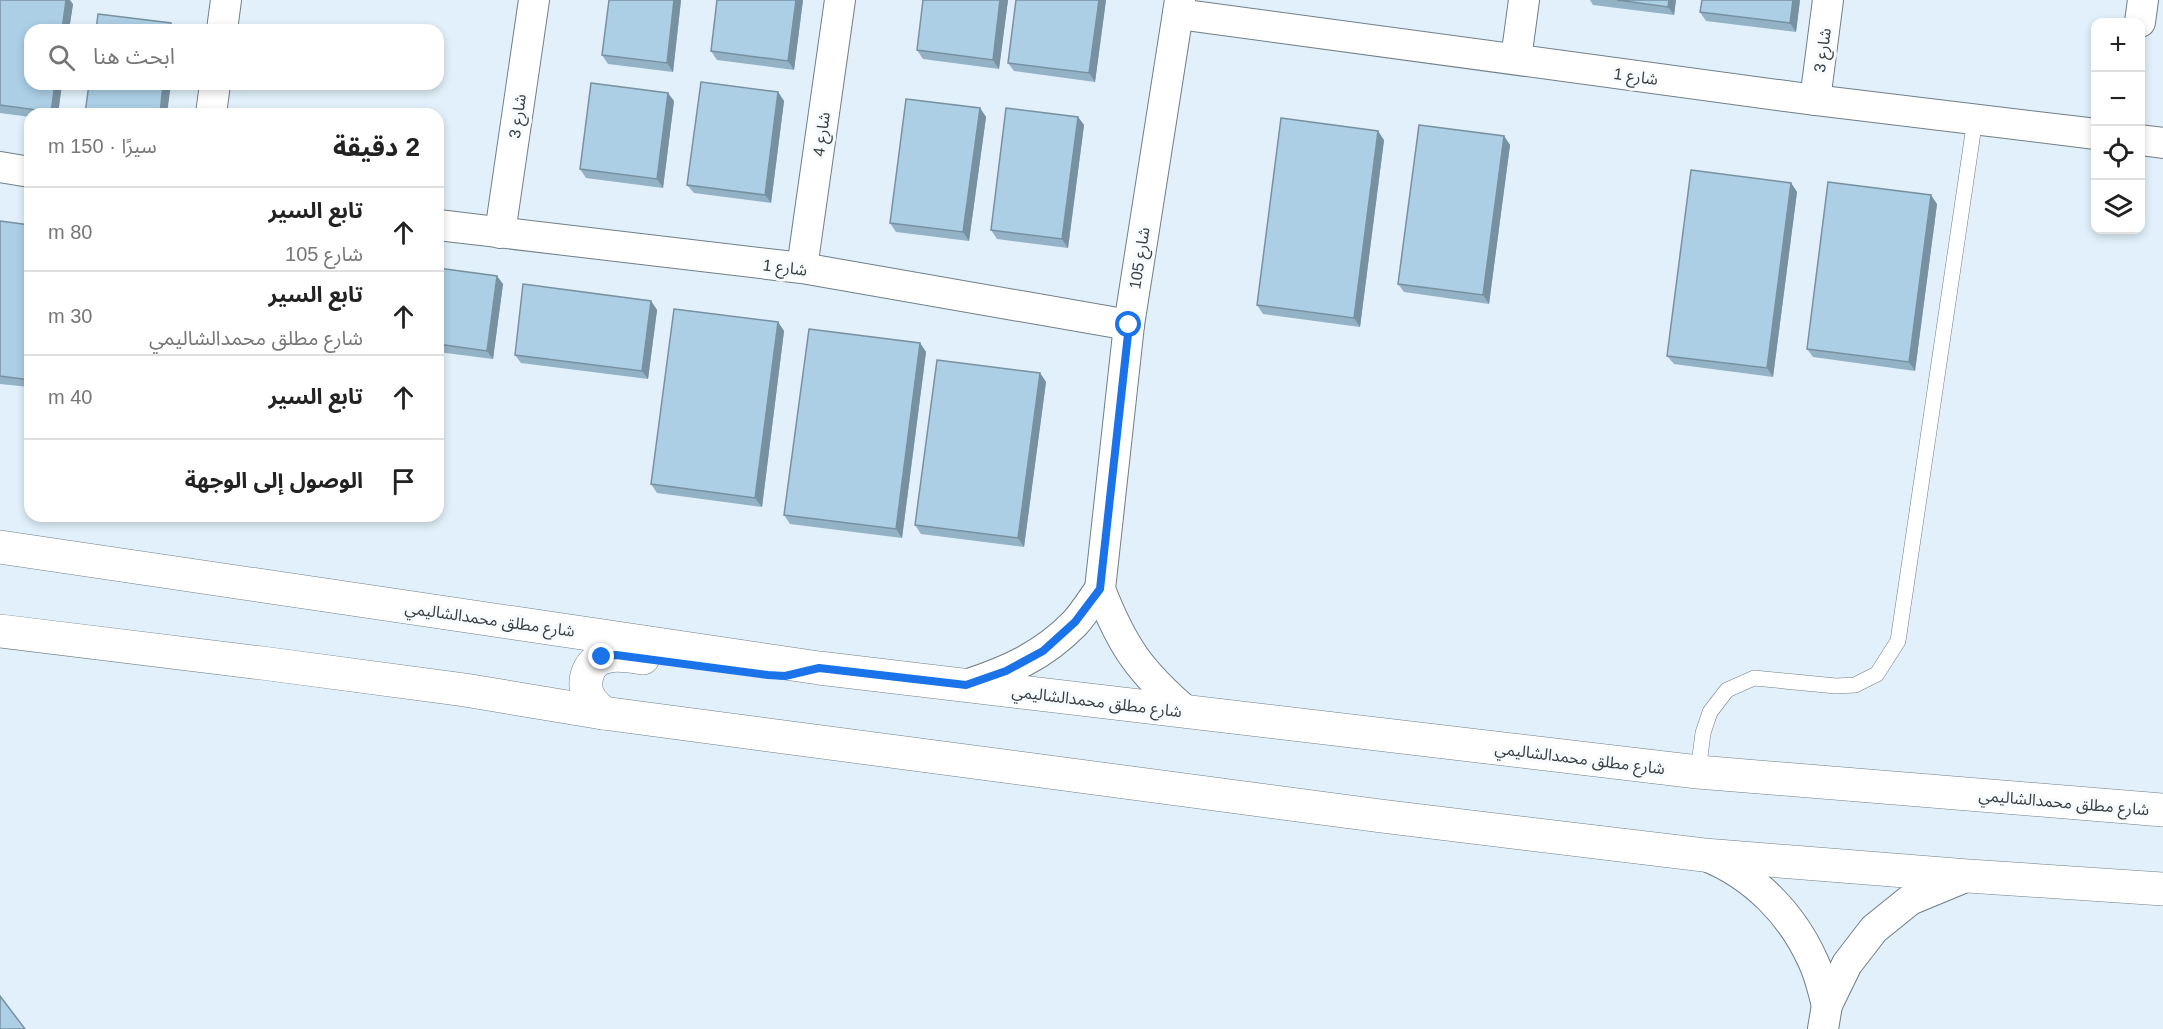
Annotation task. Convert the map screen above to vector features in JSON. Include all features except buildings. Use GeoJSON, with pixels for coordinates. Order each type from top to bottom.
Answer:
{"type":"FeatureCollection","features":[{"type":"Feature","properties":{"kind":"street"},"geometry":{"type":"LineString","coordinates":[[223,24],[226,0]]}},
{"type":"Feature","properties":{"kind":"street","name":"شارع 3"},"geometry":{"type":"LineString","coordinates":[[501,233],[534,0]]}},
{"type":"Feature","properties":{"kind":"street","name":"شارع 4"},"geometry":{"type":"LineString","coordinates":[[802,268],[840,0]]}},
{"type":"Feature","properties":{"kind":"street"},"geometry":{"type":"LineString","coordinates":[[1516,59],[1524,0]]}},
{"type":"Feature","properties":{"kind":"street","name":"شارع 3"},"geometry":{"type":"LineString","coordinates":[[1815,100],[1828,0]]}},
{"type":"Feature","properties":{"kind":"street"},"geometry":{"type":"LineString","coordinates":[[2141,18],[2144,0]]}},
{"type":"Feature","properties":{"kind":"street","name":"شارع 1"},"geometry":{"type":"LineString","coordinates":[[1179,7],[1516,59],[1815,100],[2091,133]]}},
{"type":"Feature","properties":{"kind":"street","name":"شارع 105"},"geometry":{"type":"LineString","coordinates":[[1179,7],[1129,325],[1100,589],[1114,625],[1133,658],[1158,687],[1186,712]]}},
{"type":"Feature","properties":{"kind":"street"},"geometry":{"type":"LineString","coordinates":[[212,108],[214,90]]}},
{"type":"Feature","properties":{"kind":"street"},"geometry":{"type":"LineString","coordinates":[[2145,141],[2163,143]]}},
{"type":"Feature","properties":{"kind":"street"},"geometry":{"type":"LineString","coordinates":[[0,167],[24,170]]}},
{"type":"Feature","properties":{"kind":"street","name":"شارع 1"},"geometry":{"type":"LineString","coordinates":[[444,226],[802,268],[1129,325]]}},
{"type":"Feature","properties":{"kind":"street","name":"شارع مطلق محمدالشاليمي"},"geometry":{"type":"LineString","coordinates":[[0,547],[819,668],[1698,772],[2163,810]]}},
{"type":"Feature","properties":{"kind":"street"},"geometry":{"type":"LineString","coordinates":[[966,685],[1006,671],[1043,651],[1075,622],[1100,589]]}},
{"type":"Feature","properties":{"kind":"street"},"geometry":{"type":"LineString","coordinates":[[0,631],[442,687],[603,713],[1369,814],[1704,855],[2163,889]]}},
{"type":"Feature","properties":{"kind":"street"},"geometry":{"type":"LineString","coordinates":[[603,713],[589,699],[585,681],[589,669],[602,657],[616,655],[785,676],[819,668]]}},
{"type":"Feature","properties":{"kind":"street"},"geometry":{"type":"LineString","coordinates":[[1704,855],[1725,864],[1762,890],[1792,923],[1814,962],[1825,1017]]}},
{"type":"Feature","properties":{"kind":"street"},"geometry":{"type":"LineString","coordinates":[[1825,1017],[1846,964],[1874,929],[1910,900],[1968,876]]}},
{"type":"Feature","properties":{"kind":"lane"},"geometry":{"type":"LineString","coordinates":[[1698,772],[1703,733],[1710,712],[1727,690],[1754,678],[1836,686],[1855,685],[1878,674],[1898,641],[1975,119]]}},
{"type":"Feature","properties":{"kind":"route"},"geometry":{"type":"LineString","coordinates":[[602,657],[616,655],[785,676],[819,668],[966,685],[1006,671],[1043,651],[1075,622],[1100,589],[1129,325]]}}]}
